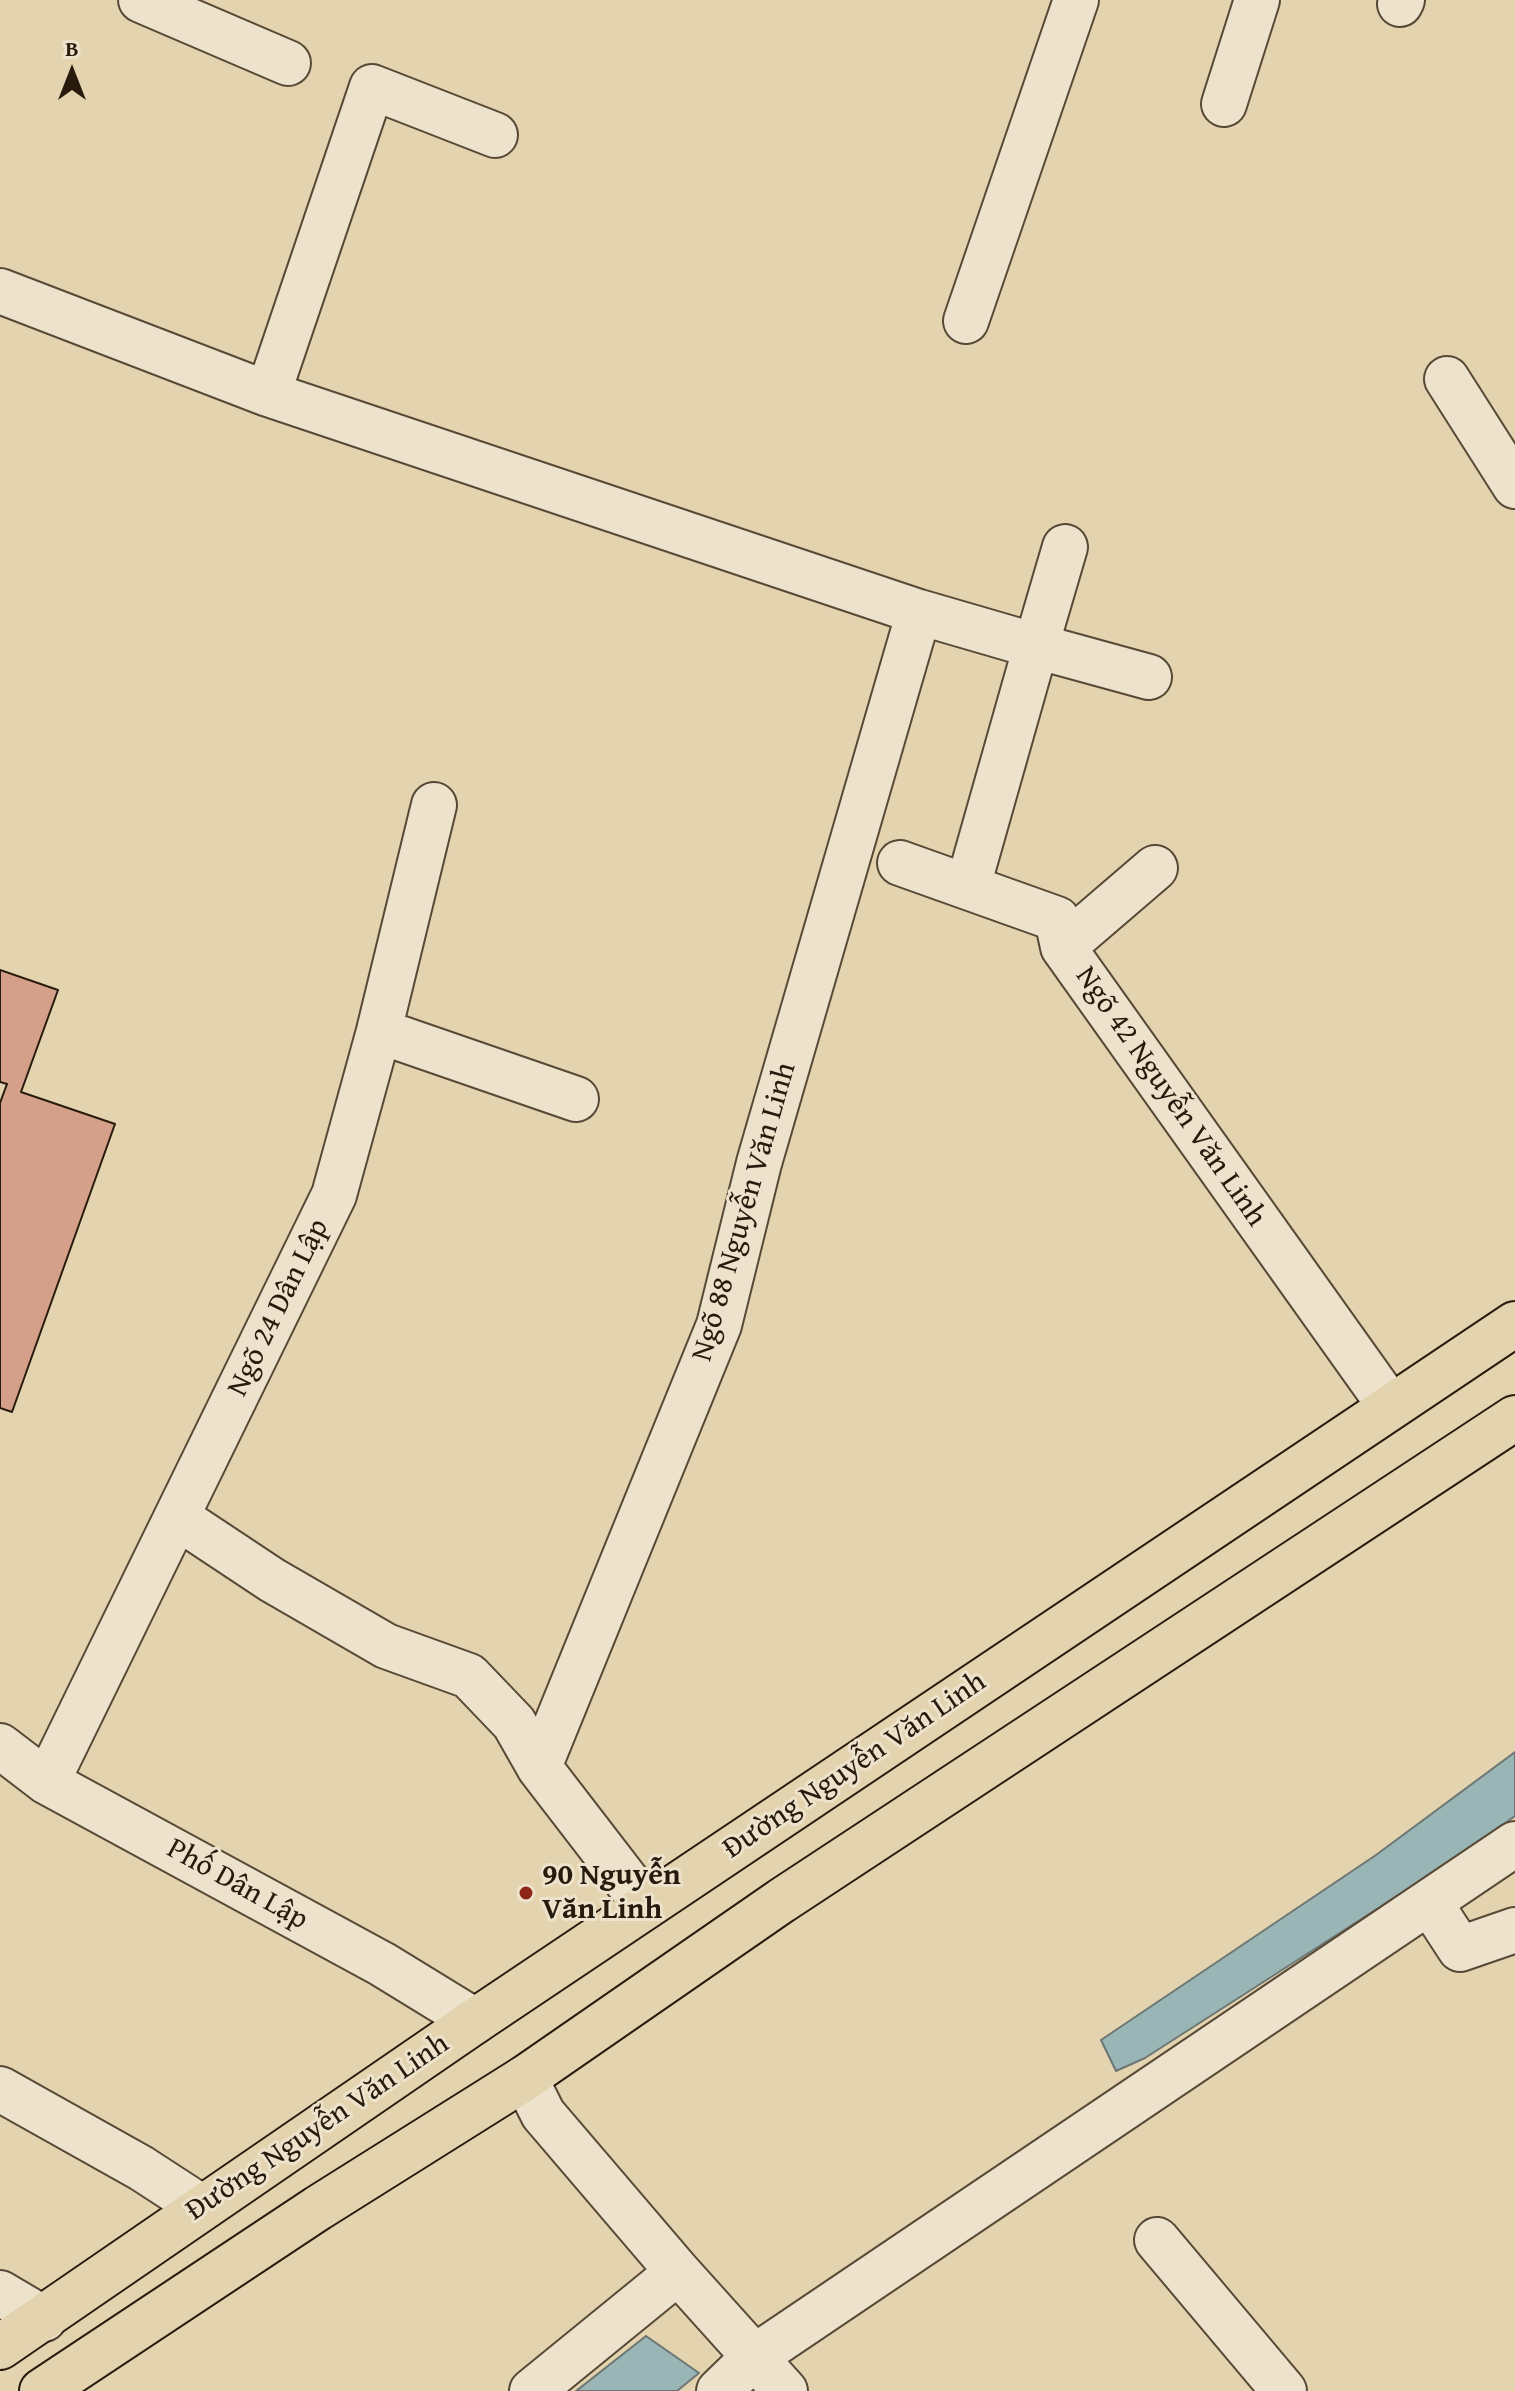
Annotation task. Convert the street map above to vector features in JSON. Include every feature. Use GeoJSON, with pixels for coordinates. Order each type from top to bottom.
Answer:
{"type":"FeatureCollection","features":[{"type":"Feature","properties":{"kind":"highway","name":"Đường Nguyễn Văn Linh"},"geometry":{"type":"LineString","coordinates":[[0,2347],[475,2021],[1515,1324]]}},
{"type":"Feature","properties":{"kind":"highway"},"geometry":{"type":"LineString","coordinates":[[42,2391],[318,2208],[525,2078],[795,1892],[1515,1418]]}},
{"type":"Feature","properties":{"kind":"street"},"geometry":{"type":"LineString","coordinates":[[141,0],[288,63]]}},
{"type":"Feature","properties":{"kind":"street"},"geometry":{"type":"LineString","coordinates":[[966,321],[1076,0]]}},
{"type":"Feature","properties":{"kind":"street"},"geometry":{"type":"LineString","coordinates":[[1224,104],[1257,0]]}},
{"type":"Feature","properties":{"kind":"street"},"geometry":{"type":"LineString","coordinates":[[268,394],[372,87],[495,135]]}},
{"type":"Feature","properties":{"kind":"street"},"geometry":{"type":"LineString","coordinates":[[0,291],[268,394],[919,612],[1149,677]]}},
{"type":"Feature","properties":{"kind":"street"},"geometry":{"type":"LineString","coordinates":[[1447,379],[1515,486]]}},
{"type":"Feature","properties":{"kind":"street"},"geometry":{"type":"LineString","coordinates":[[968,886],[1065,547]]}},
{"type":"Feature","properties":{"kind":"street","name":"Ngõ 88 Nguyễn Văn Linh"},"geometry":{"type":"LineString","coordinates":[[539,1767],[719,1325],[759,1163],[919,612]]}},
{"type":"Feature","properties":{"kind":"street","name":"Ngõ 24 Dân Lập"},"geometry":{"type":"LineString","coordinates":[[47,1782],[334,1195],[379,1031],[434,805]]}},
{"type":"Feature","properties":{"kind":"street","name":"Ngõ 42 Nguyễn Văn Linh"},"geometry":{"type":"LineString","coordinates":[[900,863],[1057,919],[1063,947],[1390,1406]]}},
{"type":"Feature","properties":{"kind":"street"},"geometry":{"type":"LineString","coordinates":[[1063,947],[1155,868]]}},
{"type":"Feature","properties":{"kind":"street"},"geometry":{"type":"LineString","coordinates":[[379,1031],[576,1099]]}},
{"type":"Feature","properties":{"kind":"street"},"geometry":{"type":"LineString","coordinates":[[177,1517],[272,1580],[386,1646],[469,1676],[514,1723],[539,1767],[646,1906]]}},
{"type":"Feature","properties":{"kind":"street","name":"Phố Dân Lập"},"geometry":{"type":"LineString","coordinates":[[0,1746],[47,1782],[382,1964],[475,2021]]}},
{"type":"Feature","properties":{"kind":"street"},"geometry":{"type":"LineString","coordinates":[[719,2391],[753,2358],[1515,1844]]}},
{"type":"Feature","properties":{"kind":"street"},"geometry":{"type":"LineString","coordinates":[[1430,1903],[1460,1949],[1515,1930]]}},
{"type":"Feature","properties":{"kind":"street"},"geometry":{"type":"LineString","coordinates":[[525,2078],[543,2114],[785,2391]]}},
{"type":"Feature","properties":{"kind":"street"},"geometry":{"type":"LineString","coordinates":[[0,2089],[141,2168],[201,2207]]}},
{"type":"Feature","properties":{"kind":"street"},"geometry":{"type":"LineString","coordinates":[[1157,2240],[1284,2391]]}},
{"type":"Feature","properties":{"kind":"street"},"geometry":{"type":"LineString","coordinates":[[532,2391],[678,2272]]}},
{"type":"Feature","properties":{"kind":"street"},"geometry":{"type":"LineString","coordinates":[[0,2293],[44,2319]]}},
{"type":"Feature","properties":{"kind":"water"},"geometry":{"type":"Polygon","coordinates":[[[1515,1752],[1515,1816],[1447,1864],[1145,2058],[1116,2071],[1101,2040],[1376,1855],[1515,1752]]]}},
{"type":"Feature","properties":{"kind":"water"},"geometry":{"type":"Polygon","coordinates":[[[646,2336],[699,2373],[677,2391],[576,2391],[646,2336]]]}},
{"type":"Feature","properties":{"kind":"building"},"geometry":{"type":"Polygon","coordinates":[[[0,970],[58,990],[21,1092],[115,1124],[12,1412],[0,1408],[0,1103],[7,1084],[0,1082],[0,970]]]}},
{"type":"Feature","properties":{"kind":"place","name":"90 Nguyễn Văn Linh"},"geometry":{"type":"Point","coordinates":[526,1893]}}]}
